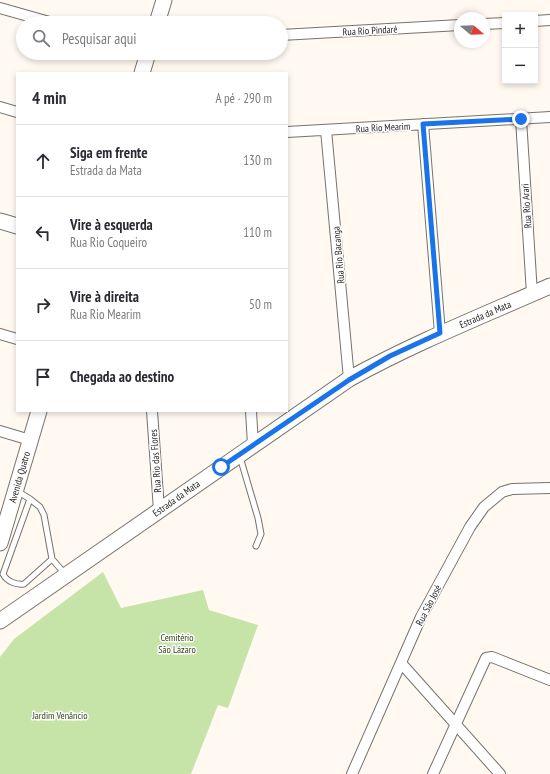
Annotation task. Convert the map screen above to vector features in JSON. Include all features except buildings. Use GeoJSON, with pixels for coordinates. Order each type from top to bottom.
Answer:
{"type":"FeatureCollection","features":[{"type":"Feature","properties":{"kind":"main road"},"geometry":{"type":"LineString","coordinates":[[159,16],[164,0]]}},
{"type":"Feature","properties":{"kind":"main road"},"geometry":{"type":"LineString","coordinates":[[142,72],[146,60]]}},
{"type":"Feature","properties":{"kind":"main road"},"geometry":{"type":"LineString","coordinates":[[0,221],[16,226]]}},
{"type":"Feature","properties":{"kind":"main road","name":"Estrada da Mata"},"geometry":{"type":"LineString","coordinates":[[0,621],[239,454],[349,380],[390,356],[550,286]]}},
{"type":"Feature","properties":{"kind":"main road","name":"Avenida Quatro"},"geometry":{"type":"LineString","coordinates":[[1,537],[39,412]]}},
{"type":"Feature","properties":{"kind":"street"},"geometry":{"type":"LineString","coordinates":[[0,8],[28,16]]}},
{"type":"Feature","properties":{"kind":"street"},"geometry":{"type":"LineString","coordinates":[[538,21],[550,20]]}},
{"type":"Feature","properties":{"kind":"street"},"geometry":{"type":"LineString","coordinates":[[490,24],[502,23]]}},
{"type":"Feature","properties":{"kind":"street","name":"Rua Rio Pindaré"},"geometry":{"type":"LineString","coordinates":[[288,35],[454,25]]}},
{"type":"Feature","properties":{"kind":"street"},"geometry":{"type":"LineString","coordinates":[[0,107],[16,112]]}},
{"type":"Feature","properties":{"kind":"street","name":"Rua Rio Mearim"},"geometry":{"type":"LineString","coordinates":[[288,132],[550,117]]}},
{"type":"Feature","properties":{"kind":"street","name":"Rua Rio Arari"},"geometry":{"type":"LineString","coordinates":[[521,119],[532,294]]}},
{"type":"Feature","properties":{"kind":"street"},"geometry":{"type":"LineString","coordinates":[[423,124],[440,333]]}},
{"type":"Feature","properties":{"kind":"street","name":"Rua Rio Bacanga"},"geometry":{"type":"LineString","coordinates":[[326,130],[349,380]]}},
{"type":"Feature","properties":{"kind":"street"},"geometry":{"type":"LineString","coordinates":[[0,334],[16,339]]}},
{"type":"Feature","properties":{"kind":"street","name":"Rua Rio das Flores"},"geometry":{"type":"LineString","coordinates":[[152,412],[159,510]]}},
{"type":"Feature","properties":{"kind":"street"},"geometry":{"type":"LineString","coordinates":[[251,412],[253,445]]}},
{"type":"Feature","properties":{"kind":"street"},"geometry":{"type":"LineString","coordinates":[[0,431],[30,440]]}},
{"type":"Feature","properties":{"kind":"street","name":"Rua São José"},"geometry":{"type":"LineString","coordinates":[[352,774],[421,617],[470,527],[484,507],[498,495],[512,489],[550,488]]}},
{"type":"Feature","properties":{"kind":"street"},"geometry":{"type":"LineString","coordinates":[[433,774],[486,658],[492,657],[550,680]]}},
{"type":"Feature","properties":{"kind":"street"},"geometry":{"type":"LineString","coordinates":[[401,663],[500,774]]}},
{"type":"Feature","properties":{"kind":"lane"},"geometry":{"type":"LineString","coordinates":[[239,454],[258,518],[261,534],[256,546]]}},
{"type":"Feature","properties":{"kind":"lane"},"geometry":{"type":"LineString","coordinates":[[16,490],[40,507],[44,515],[52,559],[65,575]]}},
{"type":"Feature","properties":{"kind":"lane"},"geometry":{"type":"LineString","coordinates":[[30,499],[3,574],[8,580],[19,584],[24,584],[52,559]]}},
{"type":"Feature","properties":{"kind":"green space"},"geometry":{"type":"Polygon","coordinates":[[[103,572],[121,608],[203,590],[209,610],[258,625],[228,708],[218,705],[191,774],[0,774],[0,657],[14,639],[103,572]]]}},
{"type":"Feature","properties":{"kind":"route"},"geometry":{"type":"LineString","coordinates":[[221,467],[349,380],[390,356],[440,333],[423,124],[521,119]]}},
{"type":"Feature","properties":{"kind":"park label","name":"Cemitério São Lázaro"},"geometry":{"type":"Point","coordinates":[177,642]}},
{"type":"Feature","properties":{"kind":"park label","name":"Jardim Venâncio"},"geometry":{"type":"Point","coordinates":[60,715]}}]}
